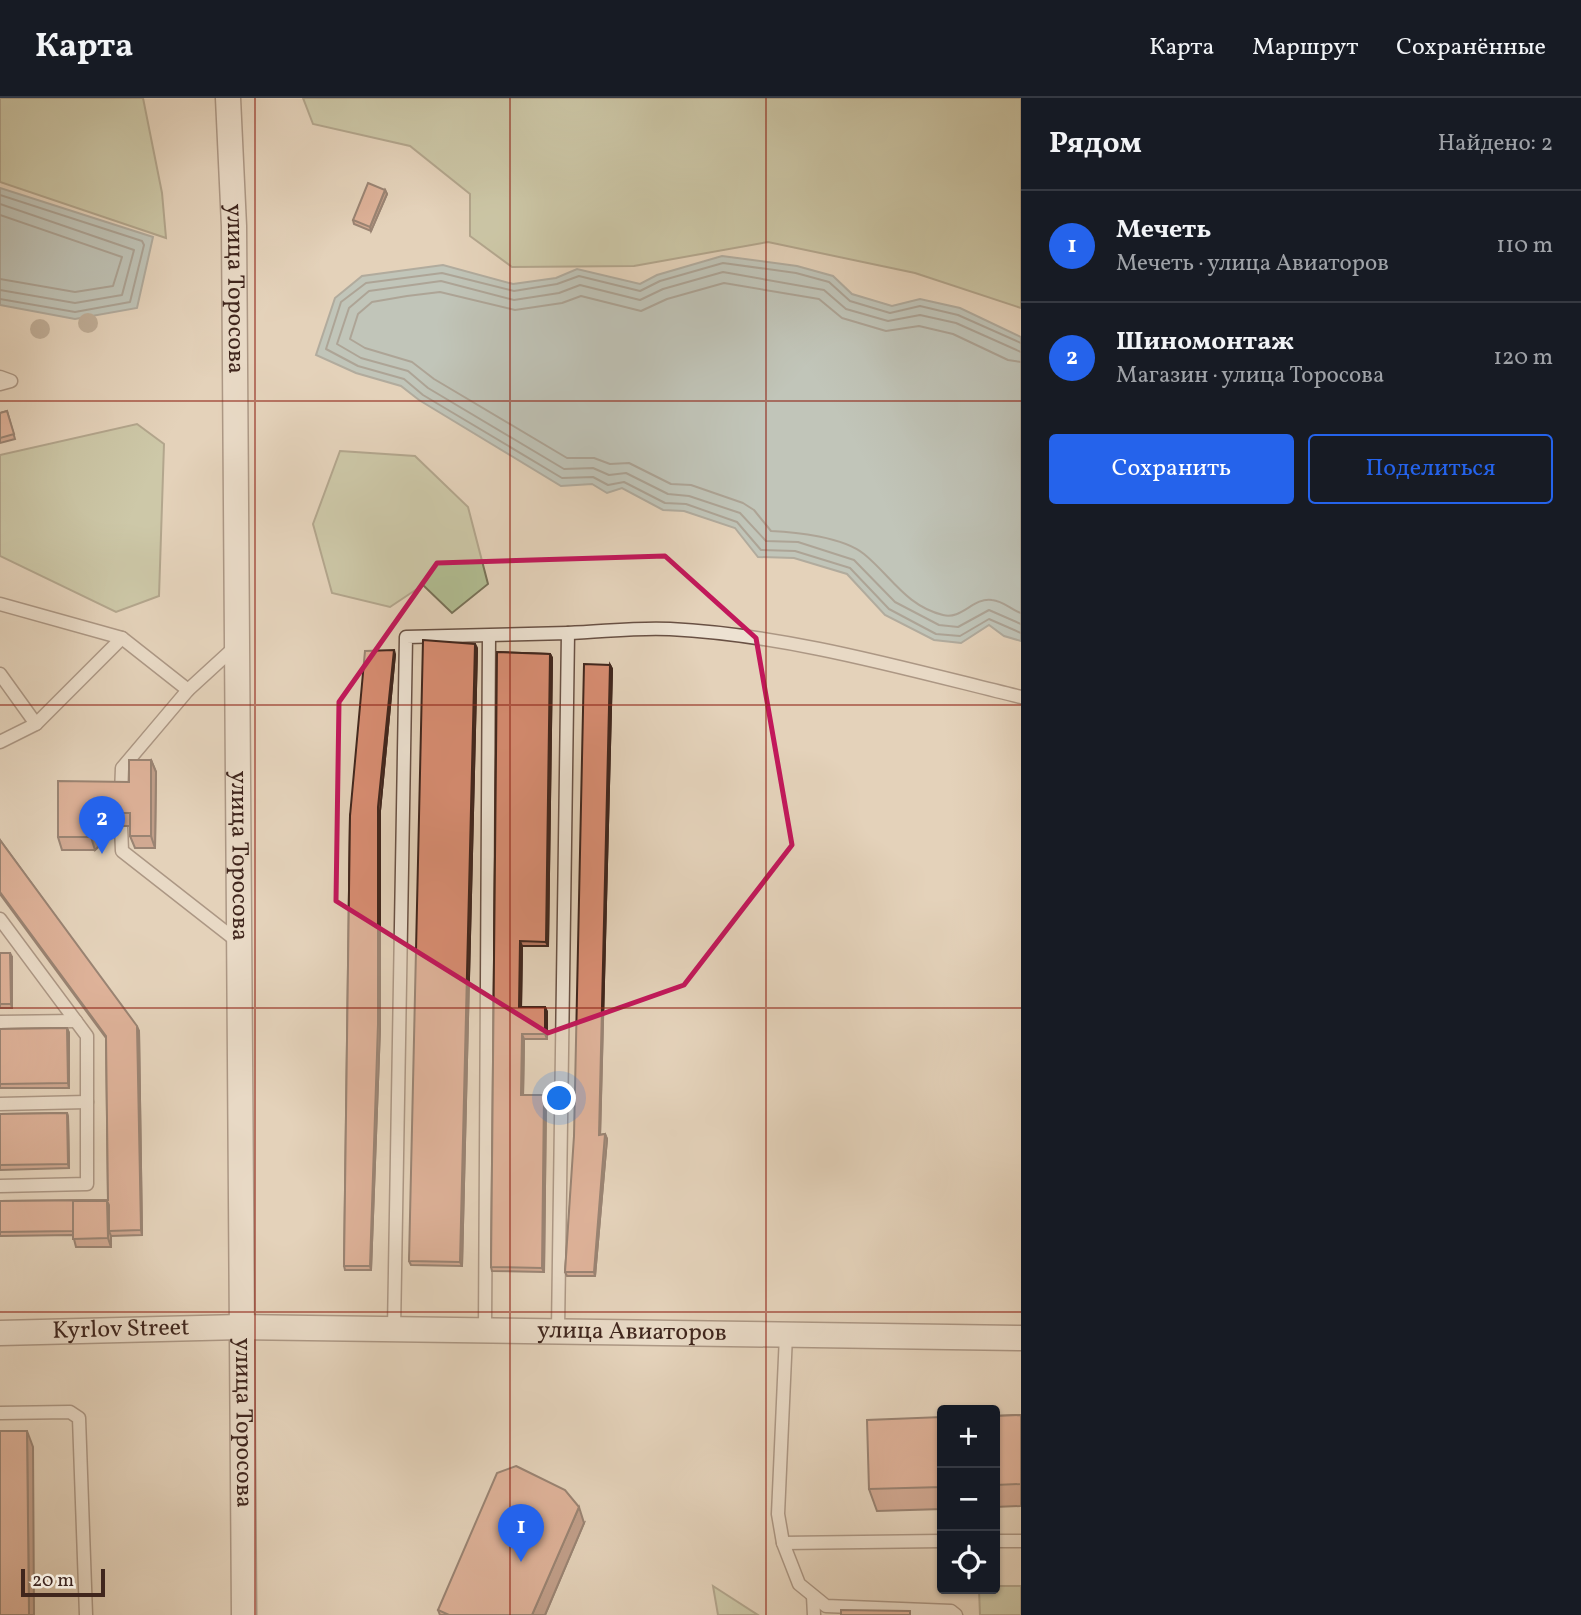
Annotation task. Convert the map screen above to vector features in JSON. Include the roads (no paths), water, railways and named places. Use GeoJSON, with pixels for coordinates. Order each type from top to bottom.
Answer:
{"type":"FeatureCollection","features":[{"type":"Feature","properties":{"kind":"street","name":"улица Торосова"},"geometry":{"type":"LineString","coordinates":[[228,98],[234,226],[237,941],[244,1615]]}},
{"type":"Feature","properties":{"kind":"street","name":"улица Авиаторов"},"geometry":{"type":"LineString","coordinates":[[241,1326],[1021,1338]]}},
{"type":"Feature","properties":{"kind":"street","name":"Kyrlov Street"},"geometry":{"type":"LineString","coordinates":[[0,1333],[241,1326]]}},
{"type":"Feature","properties":{"kind":"lane"},"geometry":{"type":"LineString","coordinates":[[0,377],[11,381],[0,384]]}},
{"type":"Feature","properties":{"kind":"lane"},"geometry":{"type":"LineString","coordinates":[[0,604],[122,638],[188,690]]}},
{"type":"Feature","properties":{"kind":"lane"},"geometry":{"type":"LineString","coordinates":[[394,1329],[406,637],[668,629],[754,637],[859,658],[1021,696]]}},
{"type":"Feature","properties":{"kind":"lane"},"geometry":{"type":"LineString","coordinates":[[558,1330],[568,633]]}},
{"type":"Feature","properties":{"kind":"lane"},"geometry":{"type":"LineString","coordinates":[[485,1329],[489,636]]}},
{"type":"Feature","properties":{"kind":"lane"},"geometry":{"type":"LineString","coordinates":[[0,742],[36,723],[122,638]]}},
{"type":"Feature","properties":{"kind":"lane"},"geometry":{"type":"LineString","coordinates":[[121,794],[121,768],[188,690],[236,646]]}},
{"type":"Feature","properties":{"kind":"lane"},"geometry":{"type":"LineString","coordinates":[[0,674],[36,723]]}},
{"type":"Feature","properties":{"kind":"lane"},"geometry":{"type":"LineString","coordinates":[[121,826],[122,851],[237,941]]}},
{"type":"Feature","properties":{"kind":"lane"},"geometry":{"type":"LineString","coordinates":[[0,919],[87,1036],[87,1184],[0,1186]]}},
{"type":"Feature","properties":{"kind":"lane"},"geometry":{"type":"LineString","coordinates":[[0,940],[15,940]]}},
{"type":"Feature","properties":{"kind":"lane"},"geometry":{"type":"LineString","coordinates":[[0,1022],[76,1021]]}},
{"type":"Feature","properties":{"kind":"lane"},"geometry":{"type":"LineString","coordinates":[[0,1104],[87,1102]]}},
{"type":"Feature","properties":{"kind":"lane"},"geometry":{"type":"LineString","coordinates":[[786,1335],[778,1514],[783,1543],[799,1584],[826,1606],[951,1611],[956,1615]]}},
{"type":"Feature","properties":{"kind":"lane"},"geometry":{"type":"LineString","coordinates":[[0,1413],[70,1412],[79,1418],[86,1615]]}},
{"type":"Feature","properties":{"kind":"lane"},"geometry":{"type":"LineString","coordinates":[[1000,1541],[1021,1541]]}},
{"type":"Feature","properties":{"kind":"lane"},"geometry":{"type":"LineString","coordinates":[[783,1543],[937,1542]]}},
{"type":"Feature","properties":{"kind":"lane"},"geometry":{"type":"LineString","coordinates":[[814,1596],[814,1615]]}},
{"type":"Feature","properties":{"kind":"water"},"geometry":{"type":"Polygon","coordinates":[[[0,188],[153,237],[137,308],[75,319],[0,305],[0,188]]]}},
{"type":"Feature","properties":{"kind":"water"},"geometry":{"type":"Polygon","coordinates":[[[722,256],[797,266],[833,276],[852,294],[892,306],[920,299],[960,308],[1021,337],[1021,641],[1004,636],[989,625],[961,643],[934,640],[885,615],[847,574],[794,558],[758,557],[735,528],[684,511],[663,510],[622,488],[607,493],[592,484],[561,486],[419,400],[401,386],[356,373],[316,355],[335,298],[362,276],[443,265],[513,284],[556,278],[577,269],[640,284],[657,275],[722,256]]]}},
{"type":"Feature","properties":{"kind":"place","name":"Шиномонтаж"},"geometry":{"type":"Point","coordinates":[102,854]}},
{"type":"Feature","properties":{"kind":"place","name":"Мечеть"},"geometry":{"type":"Point","coordinates":[521,1562]}}]}
